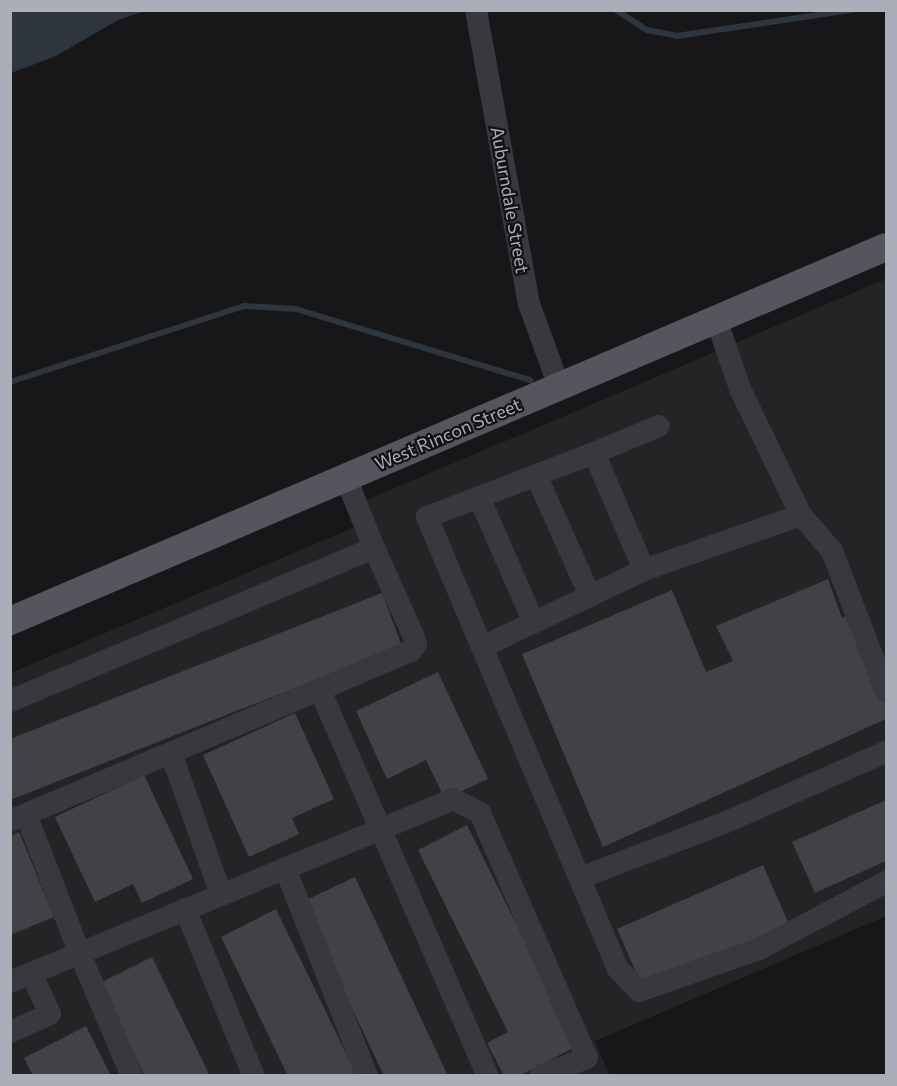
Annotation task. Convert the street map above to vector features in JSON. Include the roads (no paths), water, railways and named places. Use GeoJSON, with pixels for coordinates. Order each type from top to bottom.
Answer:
{"type":"FeatureCollection","features":[{"type":"Feature","properties":{"kind":"main road","name":"West Rincon Street"},"geometry":{"type":"LineString","coordinates":[[10,621],[886,247]]}},
{"type":"Feature","properties":{"kind":"street","name":"Auburndale Street"},"geometry":{"type":"LineString","coordinates":[[476,10],[529,304],[559,386]]}},
{"type":"Feature","properties":{"kind":"street"},"geometry":{"type":"LineString","coordinates":[[716,319],[741,391],[801,515],[832,551],[886,692]]}},
{"type":"Feature","properties":{"kind":"street"},"geometry":{"type":"LineString","coordinates":[[659,426],[427,517],[618,969],[639,991],[759,949],[886,882]]}},
{"type":"Feature","properties":{"kind":"street"},"geometry":{"type":"LineString","coordinates":[[594,453],[644,570]]}},
{"type":"Feature","properties":{"kind":"street"},"geometry":{"type":"LineString","coordinates":[[536,475],[590,596]]}},
{"type":"Feature","properties":{"kind":"street"},"geometry":{"type":"LineString","coordinates":[[132,1076],[18,818],[411,651],[416,644],[346,478]]}},
{"type":"Feature","properties":{"kind":"street"},"geometry":{"type":"LineString","coordinates":[[479,497],[534,623]]}},
{"type":"Feature","properties":{"kind":"street"},"geometry":{"type":"LineString","coordinates":[[482,647],[644,570],[801,515]]}},
{"type":"Feature","properties":{"kind":"street"},"geometry":{"type":"LineString","coordinates":[[10,700],[374,548]]}},
{"type":"Feature","properties":{"kind":"street"},"geometry":{"type":"LineString","coordinates":[[320,690],[488,1076]]}},
{"type":"Feature","properties":{"kind":"street"},"geometry":{"type":"LineString","coordinates":[[580,878],[724,823],[886,752]]}},
{"type":"Feature","properties":{"kind":"street"},"geometry":{"type":"LineString","coordinates":[[171,753],[221,894]]}},
{"type":"Feature","properties":{"kind":"street"},"geometry":{"type":"LineString","coordinates":[[10,1032],[50,1014],[21,977],[453,799],[480,813],[587,1058],[540,1076]]}},
{"type":"Feature","properties":{"kind":"street"},"geometry":{"type":"LineString","coordinates":[[285,868],[367,1076]]}},
{"type":"Feature","properties":{"kind":"street"},"geometry":{"type":"LineString","coordinates":[[185,909],[254,1076]]}},
{"type":"Feature","properties":{"kind":"waterway"},"geometry":{"type":"LineString","coordinates":[[616,10],[647,30],[677,36],[851,10]]}},
{"type":"Feature","properties":{"kind":"waterway"},"geometry":{"type":"LineString","coordinates":[[10,382],[244,306],[296,309],[530,380]]}}]}
